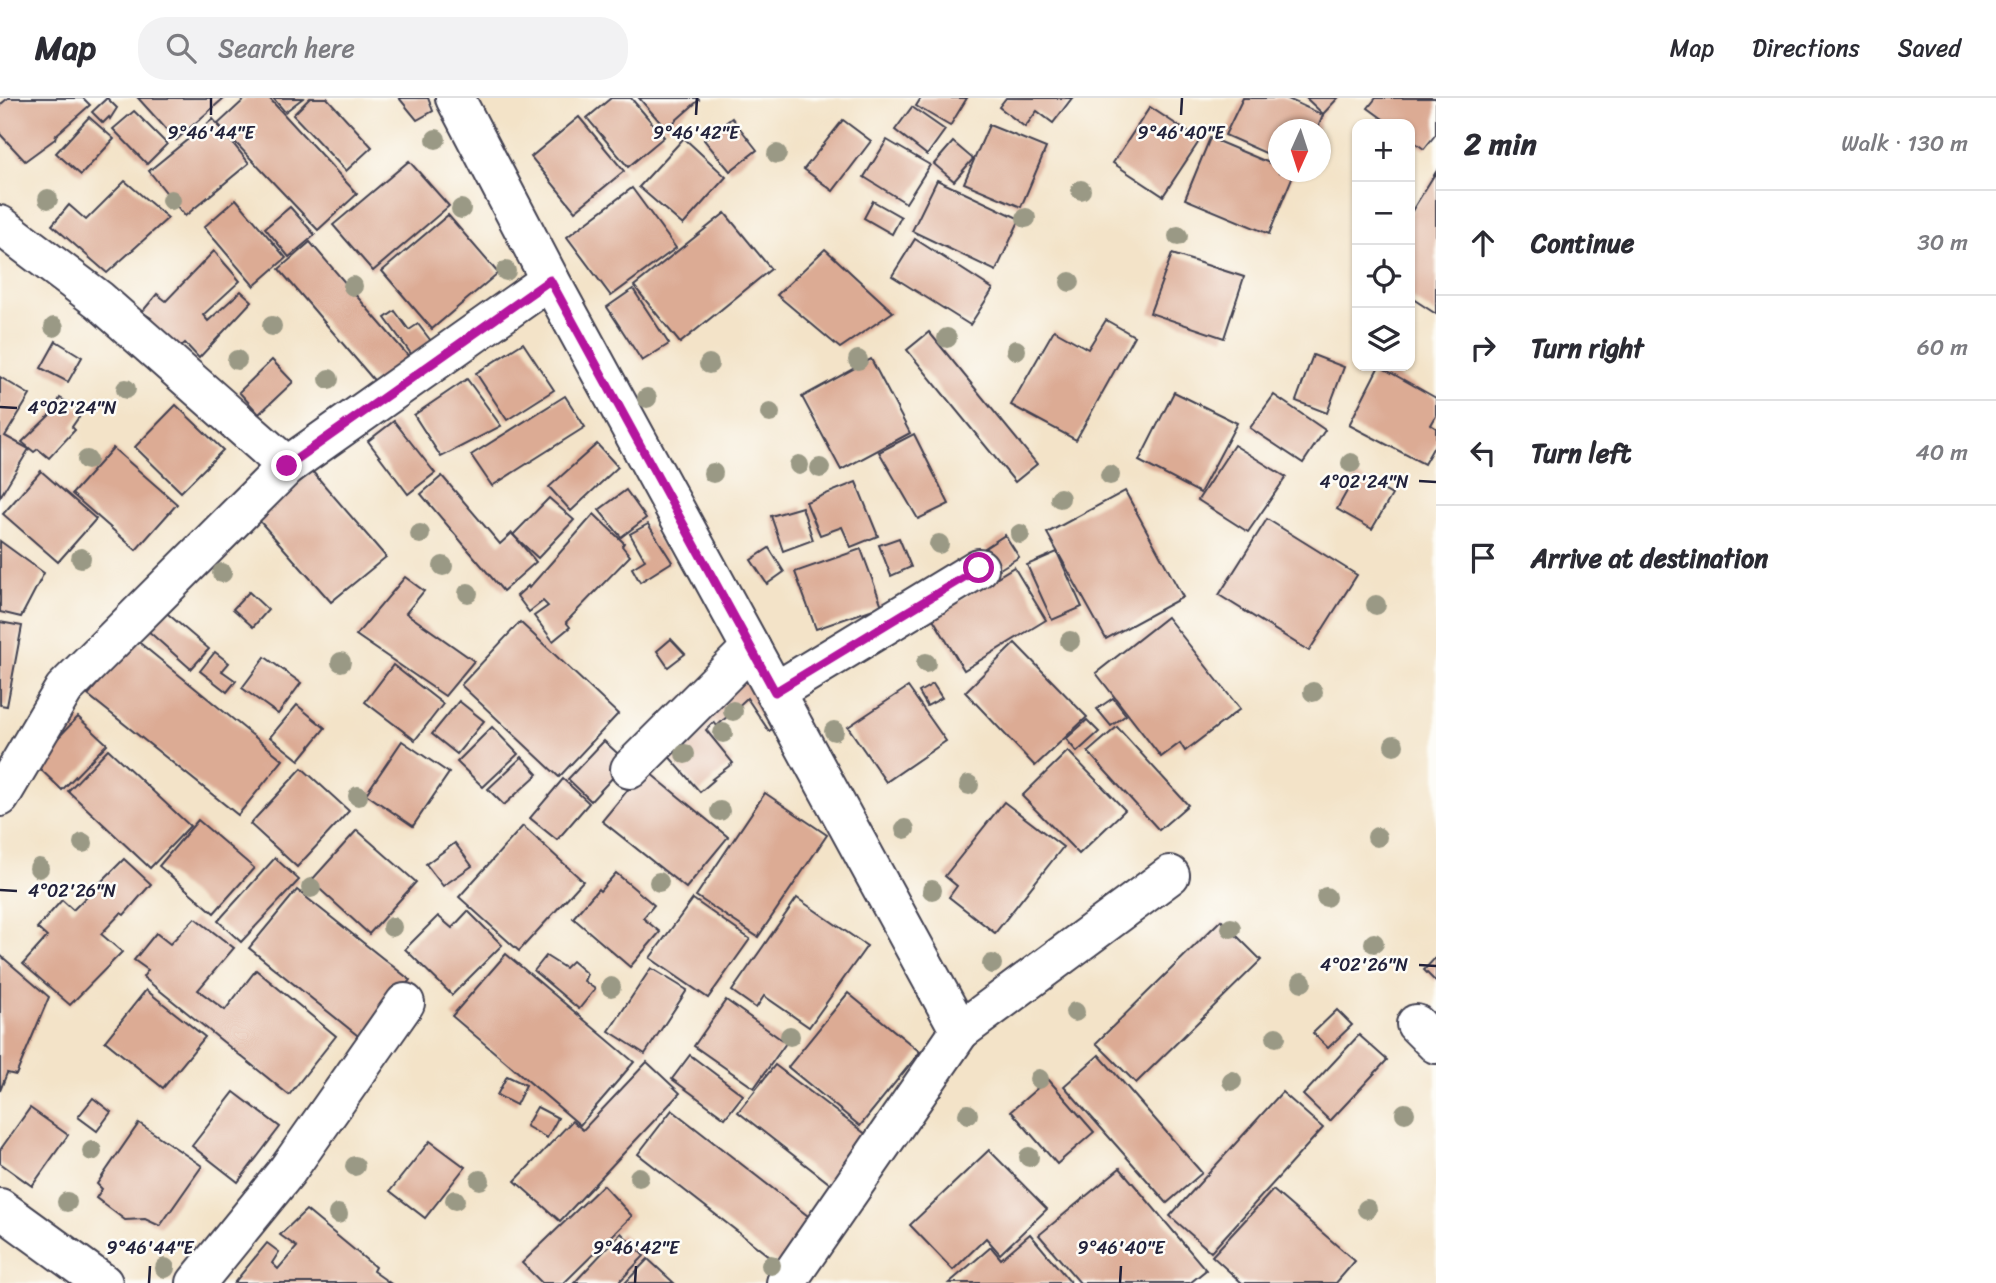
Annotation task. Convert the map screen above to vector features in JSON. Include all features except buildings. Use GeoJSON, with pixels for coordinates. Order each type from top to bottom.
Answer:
{"type":"FeatureCollection","features":[{"type":"Feature","properties":{"kind":"street"},"geometry":{"type":"LineString","coordinates":[[456,98],[550,280],[960,1031]]}},
{"type":"Feature","properties":{"kind":"street"},"geometry":{"type":"LineString","coordinates":[[0,225],[99,300],[287,466]]}},
{"type":"Feature","properties":{"kind":"street"},"geometry":{"type":"LineString","coordinates":[[0,797],[64,689],[287,466],[550,280]]}},
{"type":"Feature","properties":{"kind":"street"},"geometry":{"type":"LineString","coordinates":[[775,692],[979,568]]}},
{"type":"Feature","properties":{"kind":"street"},"geometry":{"type":"LineString","coordinates":[[630,769],[751,648]]}},
{"type":"Feature","properties":{"kind":"street"},"geometry":{"type":"LineString","coordinates":[[786,1283],[960,1031],[1170,875]]}},
{"type":"Feature","properties":{"kind":"street"},"geometry":{"type":"LineString","coordinates":[[196,1283],[287,1171],[405,1003]]}},
{"type":"Feature","properties":{"kind":"street"},"geometry":{"type":"LineString","coordinates":[[0,1208],[103,1283]]}},
{"type":"Feature","properties":{"kind":"route"},"geometry":{"type":"LineString","coordinates":[[287,466],[550,280],[775,692],[979,568]]}}]}
